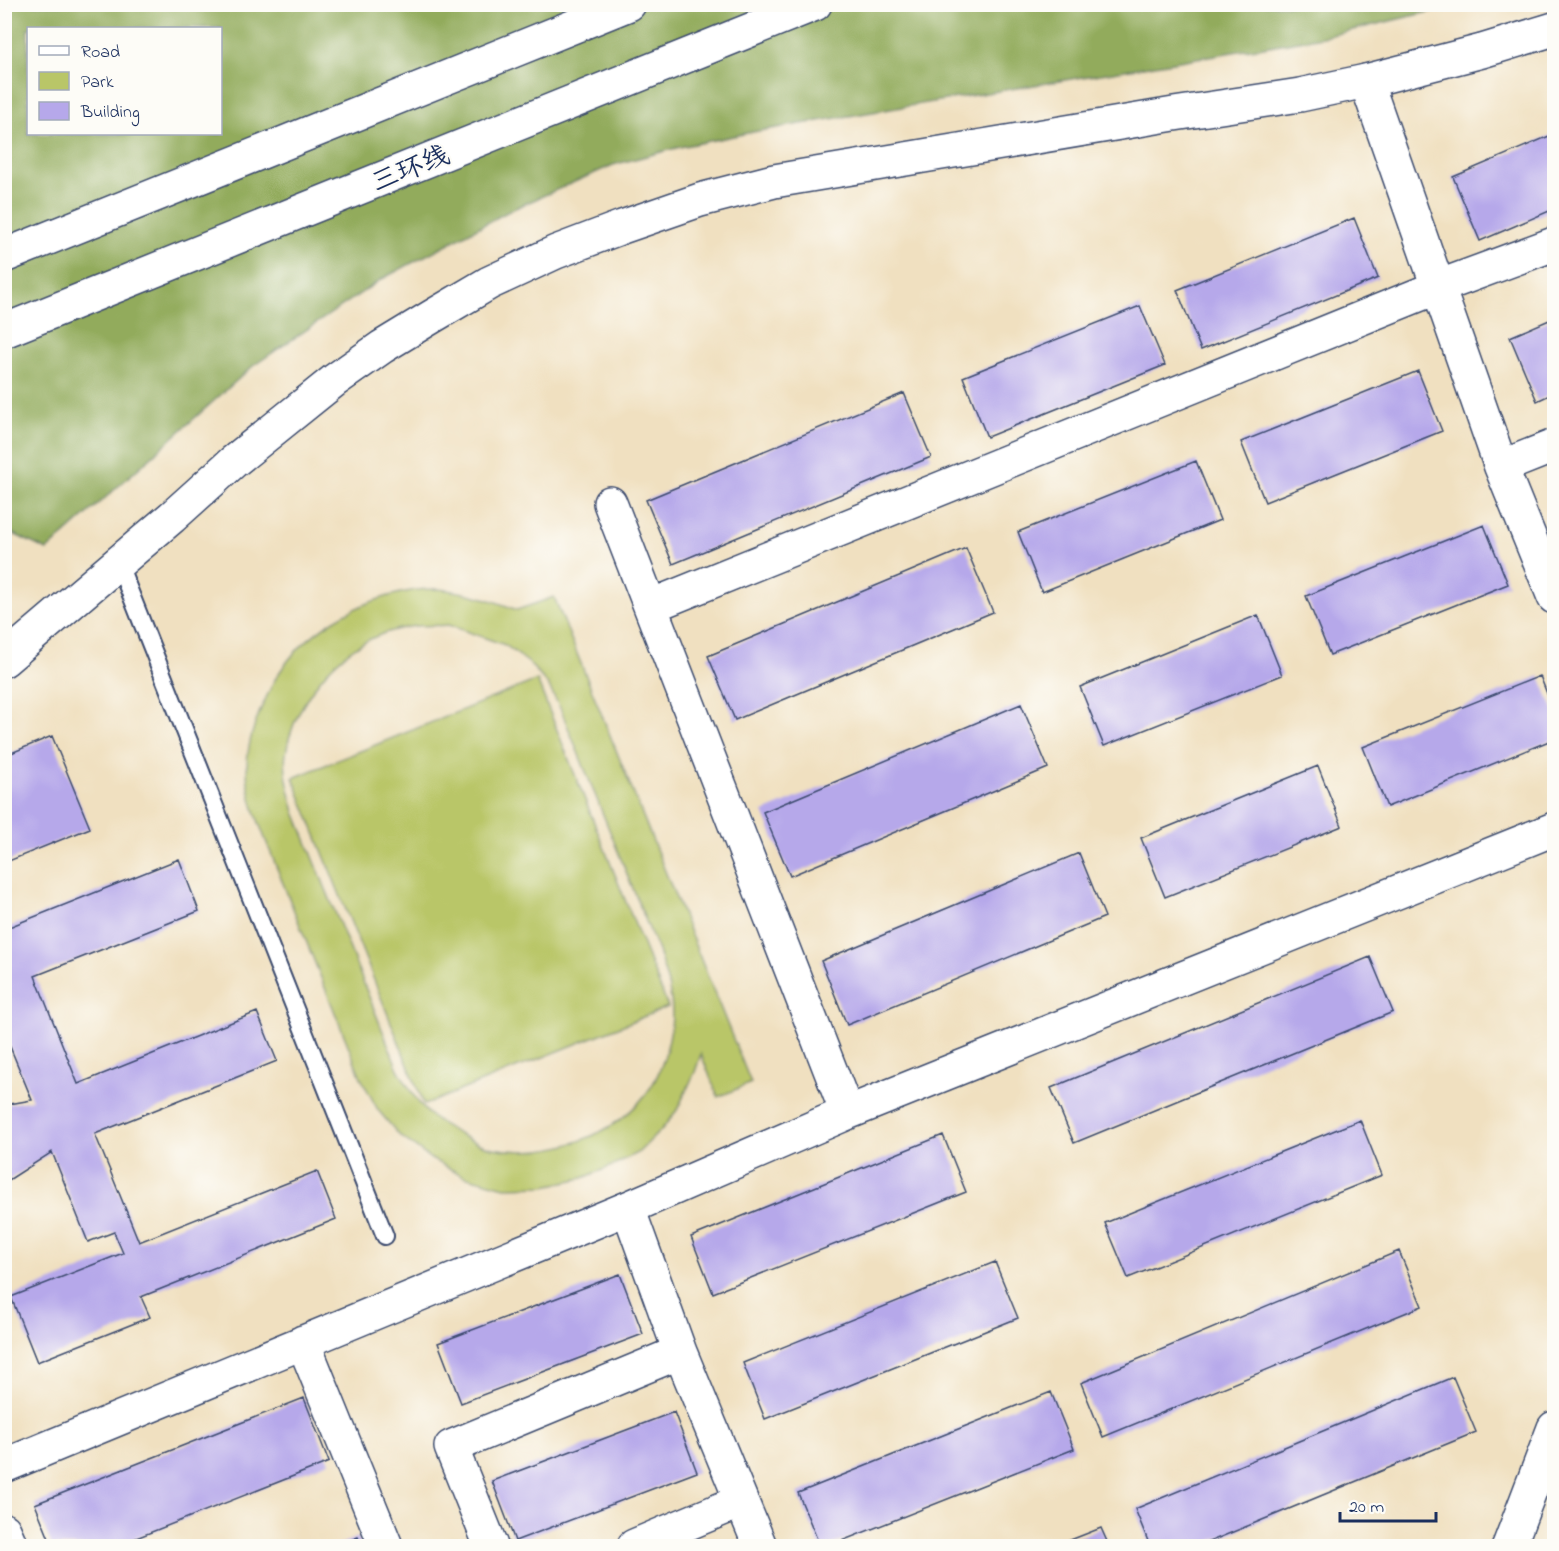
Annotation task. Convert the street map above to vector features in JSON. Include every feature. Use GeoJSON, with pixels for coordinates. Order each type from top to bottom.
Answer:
{"type":"FeatureCollection","features":[{"type":"Feature","properties":{"kind":"main road"},"geometry":{"type":"LineString","coordinates":[[4,256],[629,4]]}},
{"type":"Feature","properties":{"kind":"main road","name":"三环线"},"geometry":{"type":"LineString","coordinates":[[4,331],[815,4]]}},
{"type":"Feature","properties":{"kind":"main road"},"geometry":{"type":"LineString","coordinates":[[4,660],[233,462],[335,380],[382,347],[433,316],[489,284],[556,252],[700,200],[774,181],[1300,95],[1366,81],[1482,51],[1554,29]]}},
{"type":"Feature","properties":{"kind":"main road"},"geometry":{"type":"LineString","coordinates":[[1366,81],[1501,467],[1554,597]]}},
{"type":"Feature","properties":{"kind":"main road"},"geometry":{"type":"LineString","coordinates":[[651,606],[1438,287],[1554,244]]}},
{"type":"Feature","properties":{"kind":"main road"},"geometry":{"type":"LineString","coordinates":[[1501,467],[1554,446]]}},
{"type":"Feature","properties":{"kind":"main road"},"geometry":{"type":"LineString","coordinates":[[610,503],[847,1113]]}},
{"type":"Feature","properties":{"kind":"main road"},"geometry":{"type":"LineString","coordinates":[[4,1466],[628,1208],[847,1113],[1554,829]]}},
{"type":"Feature","properties":{"kind":"main road"},"geometry":{"type":"LineString","coordinates":[[628,1208],[680,1352],[760,1546]]}},
{"type":"Feature","properties":{"kind":"main road"},"geometry":{"type":"LineString","coordinates":[[303,1342],[386,1546]]}},
{"type":"Feature","properties":{"kind":"main road"},"geometry":{"type":"LineString","coordinates":[[491,1546],[451,1447],[680,1352]]}},
{"type":"Feature","properties":{"kind":"main road"},"geometry":{"type":"LineString","coordinates":[[1509,1546],[1554,1428]]}},
{"type":"Feature","properties":{"kind":"main road"},"geometry":{"type":"LineString","coordinates":[[634,1546],[741,1501]]}},
{"type":"Feature","properties":{"kind":"main road"},"geometry":{"type":"LineString","coordinates":[[4,1530],[11,1546]]}},
{"type":"Feature","properties":{"kind":"lane"},"geometry":{"type":"LineString","coordinates":[[118,562],[385,1236]]}},
{"type":"Feature","properties":{"kind":"green space"},"geometry":{"type":"Polygon","coordinates":[[[4,5],[1458,5],[1323,37],[753,132],[680,147],[613,165],[511,210],[382,279],[253,366],[47,550],[5,530],[4,5]]]}},
{"type":"Feature","properties":{"kind":"green space"},"geometry":{"type":"Polygon","coordinates":[[[435,589],[479,596],[517,610],[554,597],[751,1083],[718,1097],[701,1054],[677,1110],[662,1129],[639,1152],[583,1178],[545,1186],[505,1187],[464,1176],[431,1159],[399,1135],[378,1110],[362,1080],[257,819],[252,801],[247,773],[251,739],[271,688],[288,661],[317,632],[352,610],[391,595],[435,589]],[[448,625],[398,629],[367,641],[340,659],[308,697],[291,731],[285,768],[295,812],[398,1069],[413,1094],[432,1117],[453,1131],[486,1146],[515,1151],[559,1147],[581,1140],[602,1131],[637,1104],[651,1087],[663,1061],[672,1022],[672,1005],[658,951],[561,710],[548,685],[529,663],[505,645],[448,625]]]}},
{"type":"Feature","properties":{"kind":"green space"},"geometry":{"type":"Polygon","coordinates":[[[537,680],[668,1007],[424,1105],[293,778],[537,680]]]}},
{"type":"Feature","properties":{"kind":"building"},"geometry":{"type":"Polygon","coordinates":[[[1554,134],[1554,209],[1480,241],[1453,177],[1554,134]]]}},
{"type":"Feature","properties":{"kind":"building"},"geometry":{"type":"Polygon","coordinates":[[[1354,218],[1378,278],[1201,350],[1177,290],[1354,218]]]}},
{"type":"Feature","properties":{"kind":"building"},"geometry":{"type":"Polygon","coordinates":[[[1140,306],[1165,365],[987,437],[963,377],[1140,306]]]}},
{"type":"Feature","properties":{"kind":"building"},"geometry":{"type":"Polygon","coordinates":[[[1554,318],[1554,393],[1537,401],[1510,337],[1554,318]]]}},
{"type":"Feature","properties":{"kind":"building"},"geometry":{"type":"Polygon","coordinates":[[[1418,371],[1442,431],[1265,502],[1241,442],[1418,371]]]}},
{"type":"Feature","properties":{"kind":"building"},"geometry":{"type":"Polygon","coordinates":[[[904,393],[931,457],[673,564],[646,500],[904,393]]]}},
{"type":"Feature","properties":{"kind":"building"},"geometry":{"type":"Polygon","coordinates":[[[1196,461],[1220,520],[1042,592],[1018,532],[1196,461]]]}},
{"type":"Feature","properties":{"kind":"building"},"geometry":{"type":"Polygon","coordinates":[[[1484,525],[1508,584],[1330,655],[1306,596],[1484,525]]]}},
{"type":"Feature","properties":{"kind":"building"},"geometry":{"type":"Polygon","coordinates":[[[966,548],[993,612],[735,720],[708,656],[966,548]]]}},
{"type":"Feature","properties":{"kind":"building"},"geometry":{"type":"Polygon","coordinates":[[[1258,615],[1282,675],[1104,746],[1080,687],[1258,615]]]}},
{"type":"Feature","properties":{"kind":"building"},"geometry":{"type":"Polygon","coordinates":[[[1540,676],[1554,711],[1554,739],[1387,807],[1363,747],[1540,676]]]}},
{"type":"Feature","properties":{"kind":"building"},"geometry":{"type":"Polygon","coordinates":[[[1021,704],[1048,768],[790,876],[763,812],[1021,704]]]}},
{"type":"Feature","properties":{"kind":"building"},"geometry":{"type":"Polygon","coordinates":[[[52,736],[90,828],[4,863],[4,756],[52,736]]]}},
{"type":"Feature","properties":{"kind":"building"},"geometry":{"type":"Polygon","coordinates":[[[1318,766],[1342,826],[1165,897],[1141,838],[1318,766]]]}},
{"type":"Feature","properties":{"kind":"building"},"geometry":{"type":"Polygon","coordinates":[[[1079,853],[1105,917],[847,1025],[821,961],[1079,853]]]}},
{"type":"Feature","properties":{"kind":"building"},"geometry":{"type":"Polygon","coordinates":[[[179,859],[199,911],[35,976],[78,1084],[257,1012],[277,1061],[95,1134],[139,1242],[317,1171],[336,1219],[141,1297],[150,1317],[37,1362],[11,1297],[123,1253],[114,1232],[88,1242],[52,1152],[4,1183],[4,1105],[32,1100],[4,1032],[4,929],[179,859]]]}},
{"type":"Feature","properties":{"kind":"building"},"geometry":{"type":"Polygon","coordinates":[[[1370,957],[1393,1012],[1074,1143],[1051,1088],[1370,957]]]}},
{"type":"Feature","properties":{"kind":"building"},"geometry":{"type":"Polygon","coordinates":[[[1360,1120],[1382,1175],[1128,1278],[1105,1223],[1360,1120]]]}},
{"type":"Feature","properties":{"kind":"building"},"geometry":{"type":"Polygon","coordinates":[[[943,1135],[966,1192],[713,1293],[691,1237],[943,1135]]]}},
{"type":"Feature","properties":{"kind":"building"},"geometry":{"type":"Polygon","coordinates":[[[1399,1251],[1422,1306],[1103,1437],[1081,1383],[1399,1251]]]}},
{"type":"Feature","properties":{"kind":"building"},"geometry":{"type":"Polygon","coordinates":[[[995,1262],[1018,1318],[765,1419],[743,1363],[995,1262]]]}},
{"type":"Feature","properties":{"kind":"building"},"geometry":{"type":"Polygon","coordinates":[[[620,1274],[643,1334],[461,1403],[438,1343],[620,1274]]]}},
{"type":"Feature","properties":{"kind":"building"},"geometry":{"type":"Polygon","coordinates":[[[1453,1377],[1476,1432],[1199,1546],[1150,1546],[1135,1509],[1453,1377]]]}},
{"type":"Feature","properties":{"kind":"building"},"geometry":{"type":"Polygon","coordinates":[[[1051,1392],[1074,1449],[829,1546],[820,1546],[798,1493],[1051,1392]]]}},
{"type":"Feature","properties":{"kind":"building"},"geometry":{"type":"Polygon","coordinates":[[[304,1398],[329,1462],[116,1546],[52,1546],[35,1504],[304,1398]]]}},
{"type":"Feature","properties":{"kind":"building"},"geometry":{"type":"Polygon","coordinates":[[[674,1412],[697,1472],[515,1541],[492,1481],[674,1412]]]}},
{"type":"Feature","properties":{"kind":"building"},"geometry":{"type":"Polygon","coordinates":[[[1101,1528],[1109,1546],[1055,1546],[1101,1528]]]}},
{"type":"Feature","properties":{"kind":"building"},"geometry":{"type":"Polygon","coordinates":[[[358,1537],[362,1546],[336,1546],[358,1537]]]}}]}
